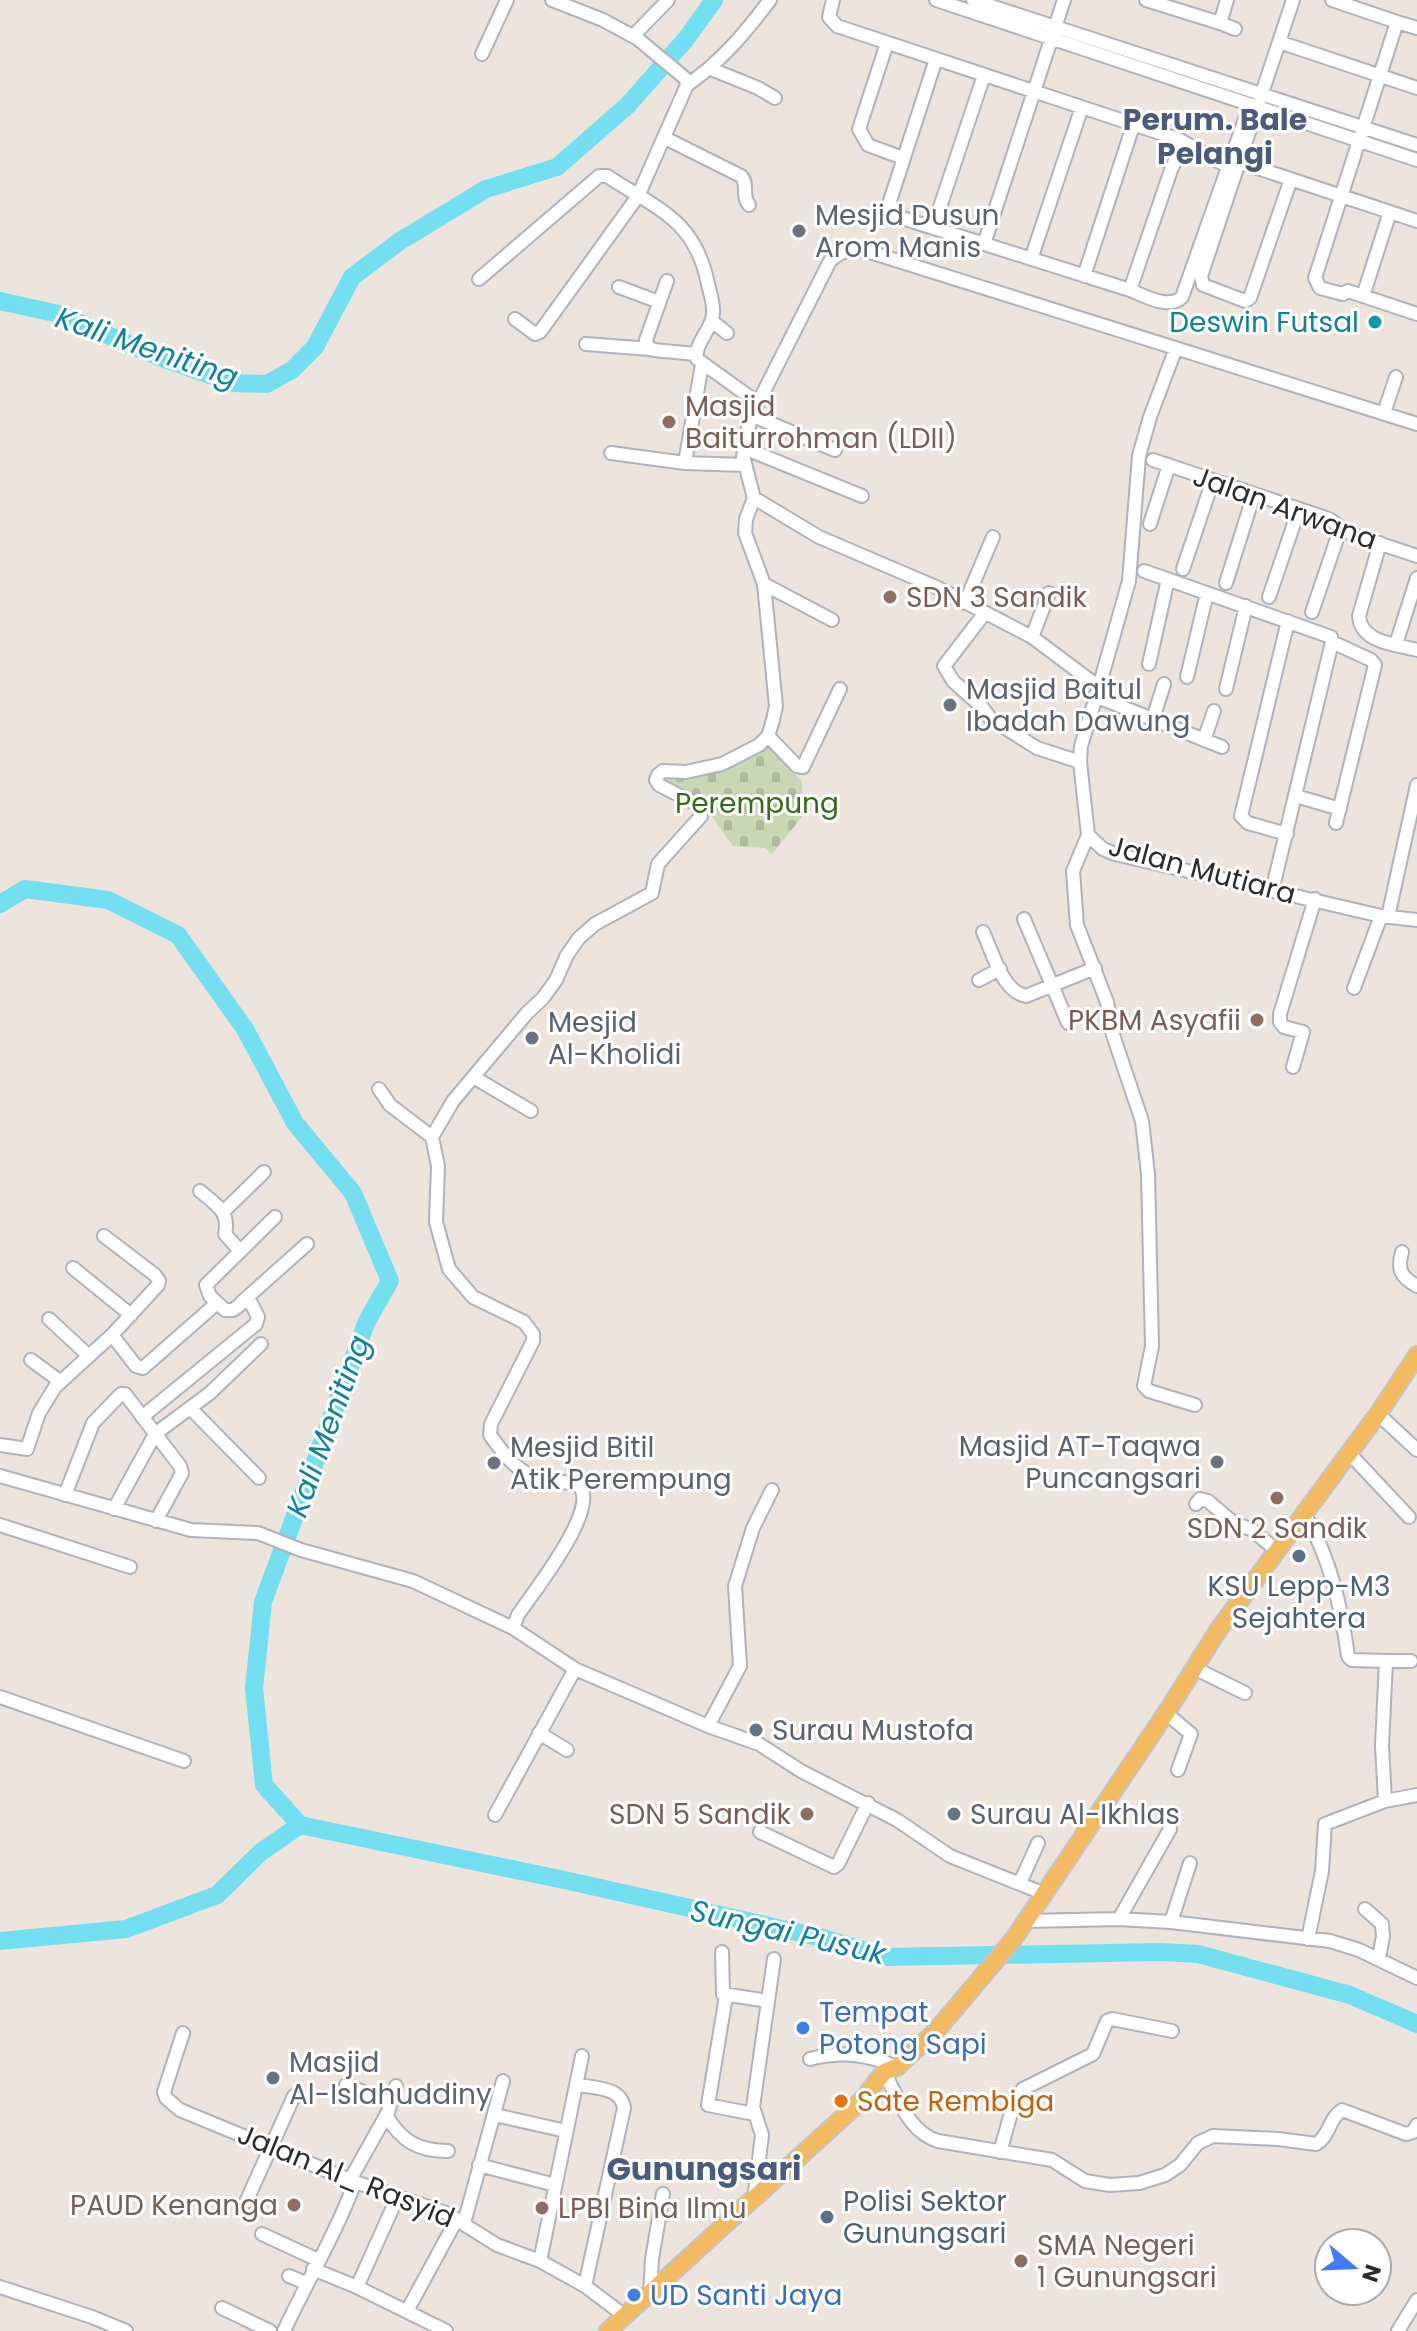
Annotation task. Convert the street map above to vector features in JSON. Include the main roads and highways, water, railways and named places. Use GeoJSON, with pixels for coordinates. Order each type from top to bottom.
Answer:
{"type":"FeatureCollection","features":[{"type":"Feature","properties":{"kind":"main road"},"geometry":{"type":"LineString","coordinates":[[617,2326],[863,2099],[891,2069],[936,2031],[987,1974],[1020,1931],[1194,1668],[1303,1512],[1378,1414],[1417,1355]]}},
{"type":"Feature","properties":{"kind":"waterway","name":"Kali Meniting"},"geometry":{"type":"LineString","coordinates":[[0,301],[59,314],[159,357],[233,383],[267,384],[292,370],[315,347],[352,277],[400,241],[486,189],[557,167],[628,105],[686,39],[714,0]]}},
{"type":"Feature","properties":{"kind":"waterway","name":"Kali Meniting"},"geometry":{"type":"LineString","coordinates":[[0,904],[25,889],[108,900],[178,935],[245,1029],[295,1123],[353,1193],[390,1281],[367,1321],[263,1602],[254,1688],[264,1785],[300,1825],[261,1852],[217,1895],[126,1929],[0,1941]]}},
{"type":"Feature","properties":{"kind":"waterway","name":"Sungai Pusuk"},"geometry":{"type":"LineString","coordinates":[[300,1825],[827,1939],[887,1957],[1198,1954],[1350,1995],[1417,2024]]}},
{"type":"Feature","properties":{"kind":"place","name":"Mesjid Dusun Arom Manis"},"geometry":{"type":"Point","coordinates":[799,231]}},
{"type":"Feature","properties":{"kind":"place","name":"Deswin Futsal"},"geometry":{"type":"Point","coordinates":[1375,322]}},
{"type":"Feature","properties":{"kind":"place","name":"Masjid Baiturrohman (LDII)"},"geometry":{"type":"Point","coordinates":[669,422]}},
{"type":"Feature","properties":{"kind":"place","name":"SDN 3 Sandik"},"geometry":{"type":"Point","coordinates":[890,597]}},
{"type":"Feature","properties":{"kind":"place","name":"Masjid Baitul Ibadah Dawung"},"geometry":{"type":"Point","coordinates":[950,705]}},
{"type":"Feature","properties":{"kind":"place","name":"PKBM Asyafii"},"geometry":{"type":"Point","coordinates":[1257,1020]}},
{"type":"Feature","properties":{"kind":"place","name":"Mesjid Al-Kholidi"},"geometry":{"type":"Point","coordinates":[532,1038]}},
{"type":"Feature","properties":{"kind":"place","name":"Masjid AT-Taqwa Puncangsari"},"geometry":{"type":"Point","coordinates":[1217,1462]}},
{"type":"Feature","properties":{"kind":"place","name":"Mesjid Bitil Atik Perempung"},"geometry":{"type":"Point","coordinates":[494,1463]}},
{"type":"Feature","properties":{"kind":"place","name":"SDN 2 Sandik"},"geometry":{"type":"Point","coordinates":[1277,1498]}},
{"type":"Feature","properties":{"kind":"place","name":"KSU Lepp-M3 Sejahtera"},"geometry":{"type":"Point","coordinates":[1299,1556]}},
{"type":"Feature","properties":{"kind":"place","name":"Surau Mustofa"},"geometry":{"type":"Point","coordinates":[756,1730]}},
{"type":"Feature","properties":{"kind":"place","name":"SDN 5 Sandik"},"geometry":{"type":"Point","coordinates":[807,1814]}},
{"type":"Feature","properties":{"kind":"place","name":"Surau Al-Ikhlas"},"geometry":{"type":"Point","coordinates":[954,1814]}},
{"type":"Feature","properties":{"kind":"place","name":"Tempat Potong Sapi"},"geometry":{"type":"Point","coordinates":[803,2028]}},
{"type":"Feature","properties":{"kind":"place","name":"Masjid Al-Islahuddiny"},"geometry":{"type":"Point","coordinates":[273,2078]}},
{"type":"Feature","properties":{"kind":"place","name":"Sate Rembiga"},"geometry":{"type":"Point","coordinates":[841,2101]}},
{"type":"Feature","properties":{"kind":"place","name":"PAUD Kenanga"},"geometry":{"type":"Point","coordinates":[294,2205]}},
{"type":"Feature","properties":{"kind":"place","name":"LPBI Bina Ilmu"},"geometry":{"type":"Point","coordinates":[542,2208]}},
{"type":"Feature","properties":{"kind":"place","name":"Polisi Sektor Gunungsari"},"geometry":{"type":"Point","coordinates":[827,2217]}},
{"type":"Feature","properties":{"kind":"place","name":"SMA Negeri 1 Gunungsari"},"geometry":{"type":"Point","coordinates":[1021,2261]}},
{"type":"Feature","properties":{"kind":"place","name":"UD Santi Jaya"},"geometry":{"type":"Point","coordinates":[634,2295]}},
{"type":"Feature","properties":{"kind":"district","name":"Perum. Bale Pelangi"},"geometry":{"type":"Point","coordinates":[1215,136]}},
{"type":"Feature","properties":{"kind":"district","name":"Gunungsari"},"geometry":{"type":"Point","coordinates":[704,2168]}},
{"type":"Feature","properties":{"kind":"park label","name":"Perempung"},"geometry":{"type":"Point","coordinates":[757,803]}}]}
